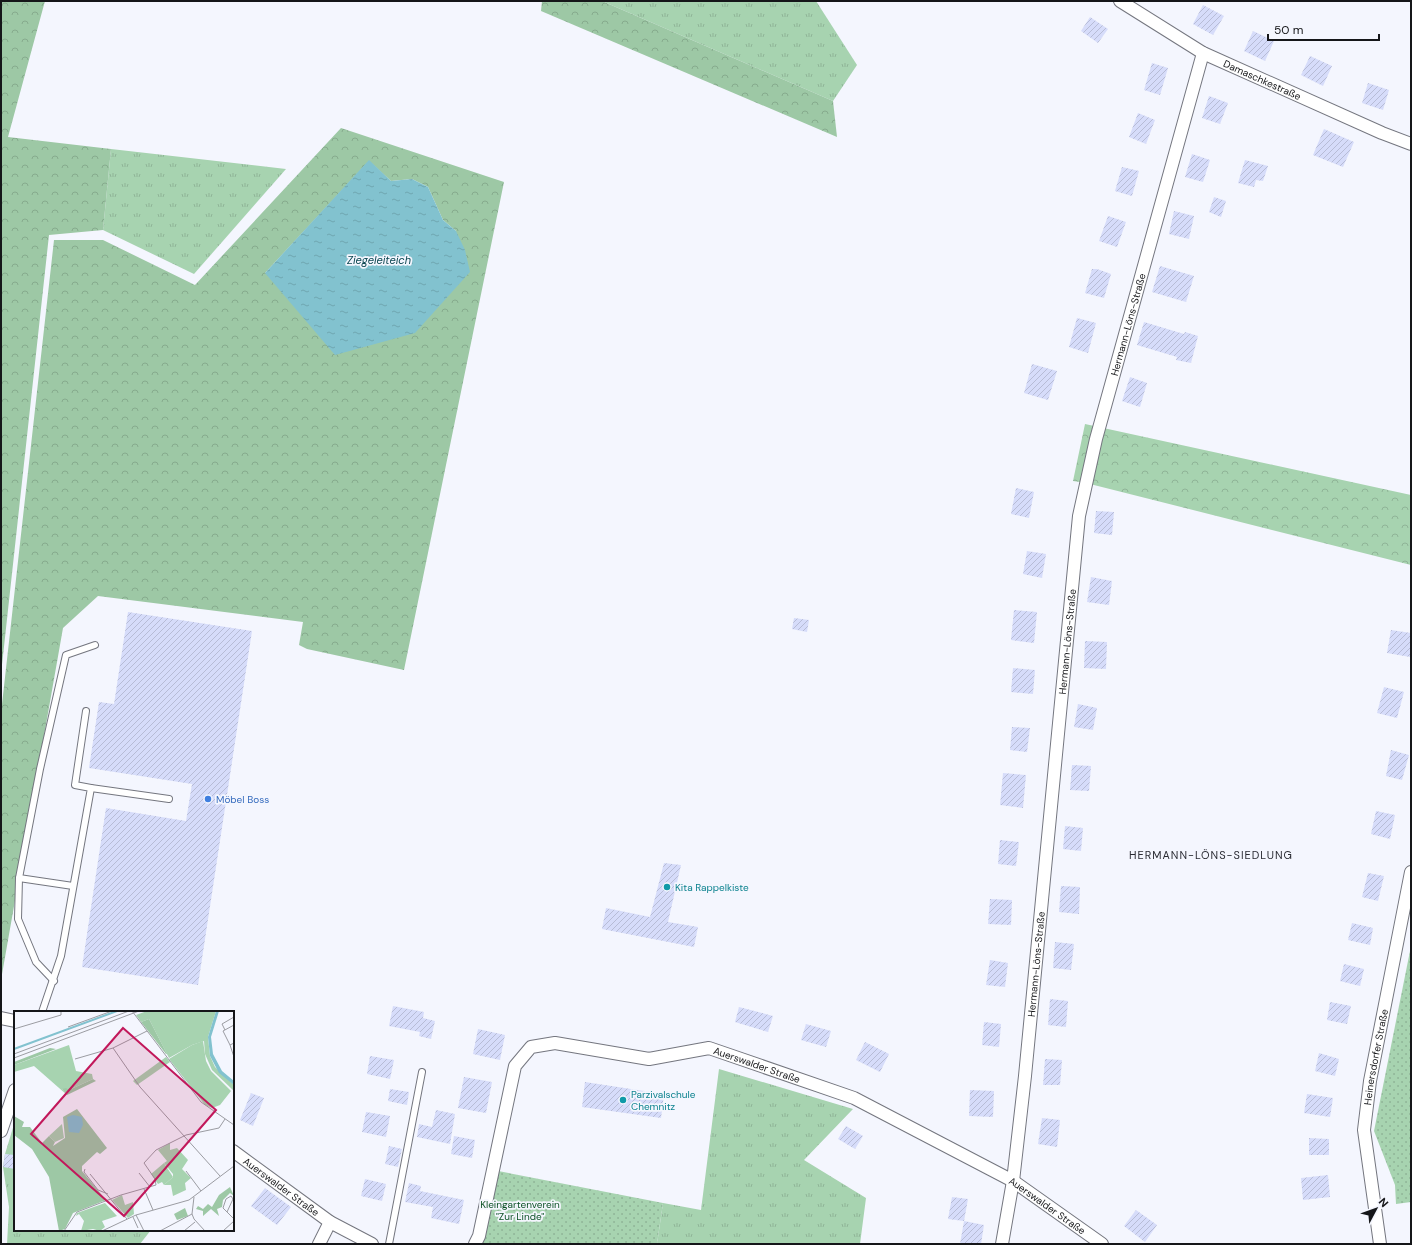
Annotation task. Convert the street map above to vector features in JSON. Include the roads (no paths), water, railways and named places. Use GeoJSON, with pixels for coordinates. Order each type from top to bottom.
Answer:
{"type":"FeatureCollection","features":[{"type":"Feature","properties":{"kind":"street","name":"Damaschkestraße"},"geometry":{"type":"LineString","coordinates":[[1120,1],[1203,53],[1382,133],[1411,144]]}},
{"type":"Feature","properties":{"kind":"street","name":"Hermann-Löns-Straße"},"geometry":{"type":"LineString","coordinates":[[1002,1244],[1013,1181],[1025,1076],[1079,516],[1096,440],[1203,53]]}},
{"type":"Feature","properties":{"kind":"street","name":"Heinersdorfer Straße"},"geometry":{"type":"LineString","coordinates":[[1380,1244],[1364,1130],[1370,1081],[1409,891],[1411,872]]}},
{"type":"Feature","properties":{"kind":"street"},"geometry":{"type":"LineString","coordinates":[[1,1018],[14,1021]]}},
{"type":"Feature","properties":{"kind":"street","name":"Auerswalder Straße"},"geometry":{"type":"LineString","coordinates":[[475,1244],[515,1066],[531,1047],[555,1043],[649,1059],[709,1048],[854,1098],[1013,1181],[1102,1244]]}},
{"type":"Feature","properties":{"kind":"street"},"geometry":{"type":"LineString","coordinates":[[1,1131],[14,1093]]}},
{"type":"Feature","properties":{"kind":"street","name":"Auerswalder Straße"},"geometry":{"type":"LineString","coordinates":[[234,1152],[330,1222],[372,1244]]}},
{"type":"Feature","properties":{"kind":"street","name":"Auerswalder Straße"},"geometry":{"type":"LineString","coordinates":[[319,1244],[330,1222]]}},
{"type":"Feature","properties":{"kind":"lane"},"geometry":{"type":"LineString","coordinates":[[54,981],[36,962],[18,919],[19,878],[40,769],[66,655],[95,645]]}},
{"type":"Feature","properties":{"kind":"lane"},"geometry":{"type":"LineString","coordinates":[[86,711],[75,785],[170,799]]}},
{"type":"Feature","properties":{"kind":"lane"},"geometry":{"type":"LineString","coordinates":[[42,1011],[54,981],[61,956],[91,788]]}},
{"type":"Feature","properties":{"kind":"lane"},"geometry":{"type":"LineString","coordinates":[[19,878],[73,886]]}},
{"type":"Feature","properties":{"kind":"lane"},"geometry":{"type":"LineString","coordinates":[[389,1244],[422,1072]]}},
{"type":"Feature","properties":{"kind":"water","name":"Ziegeleiteich"},"geometry":{"type":"Polygon","coordinates":[[[369,160],[391,181],[412,179],[428,187],[443,220],[456,231],[465,250],[470,272],[415,333],[335,355],[265,273],[369,160]]]}},
{"type":"Feature","properties":{"kind":"place","name":"Möbel Boss"},"geometry":{"type":"Point","coordinates":[208,799]}},
{"type":"Feature","properties":{"kind":"place","name":"Kita Rappelkiste"},"geometry":{"type":"Point","coordinates":[667,887]}},
{"type":"Feature","properties":{"kind":"place","name":"Parzivalschule Chemnitz"},"geometry":{"type":"Point","coordinates":[623,1100]}},
{"type":"Feature","properties":{"kind":"district","name":"HERMANN-LÖNS-SIEDLUNG"},"geometry":{"type":"Point","coordinates":[1211,855]}},
{"type":"Feature","properties":{"kind":"park label","name":"Kleingartenverein \"Zur Linde\""},"geometry":{"type":"Point","coordinates":[520,1210]}}]}
